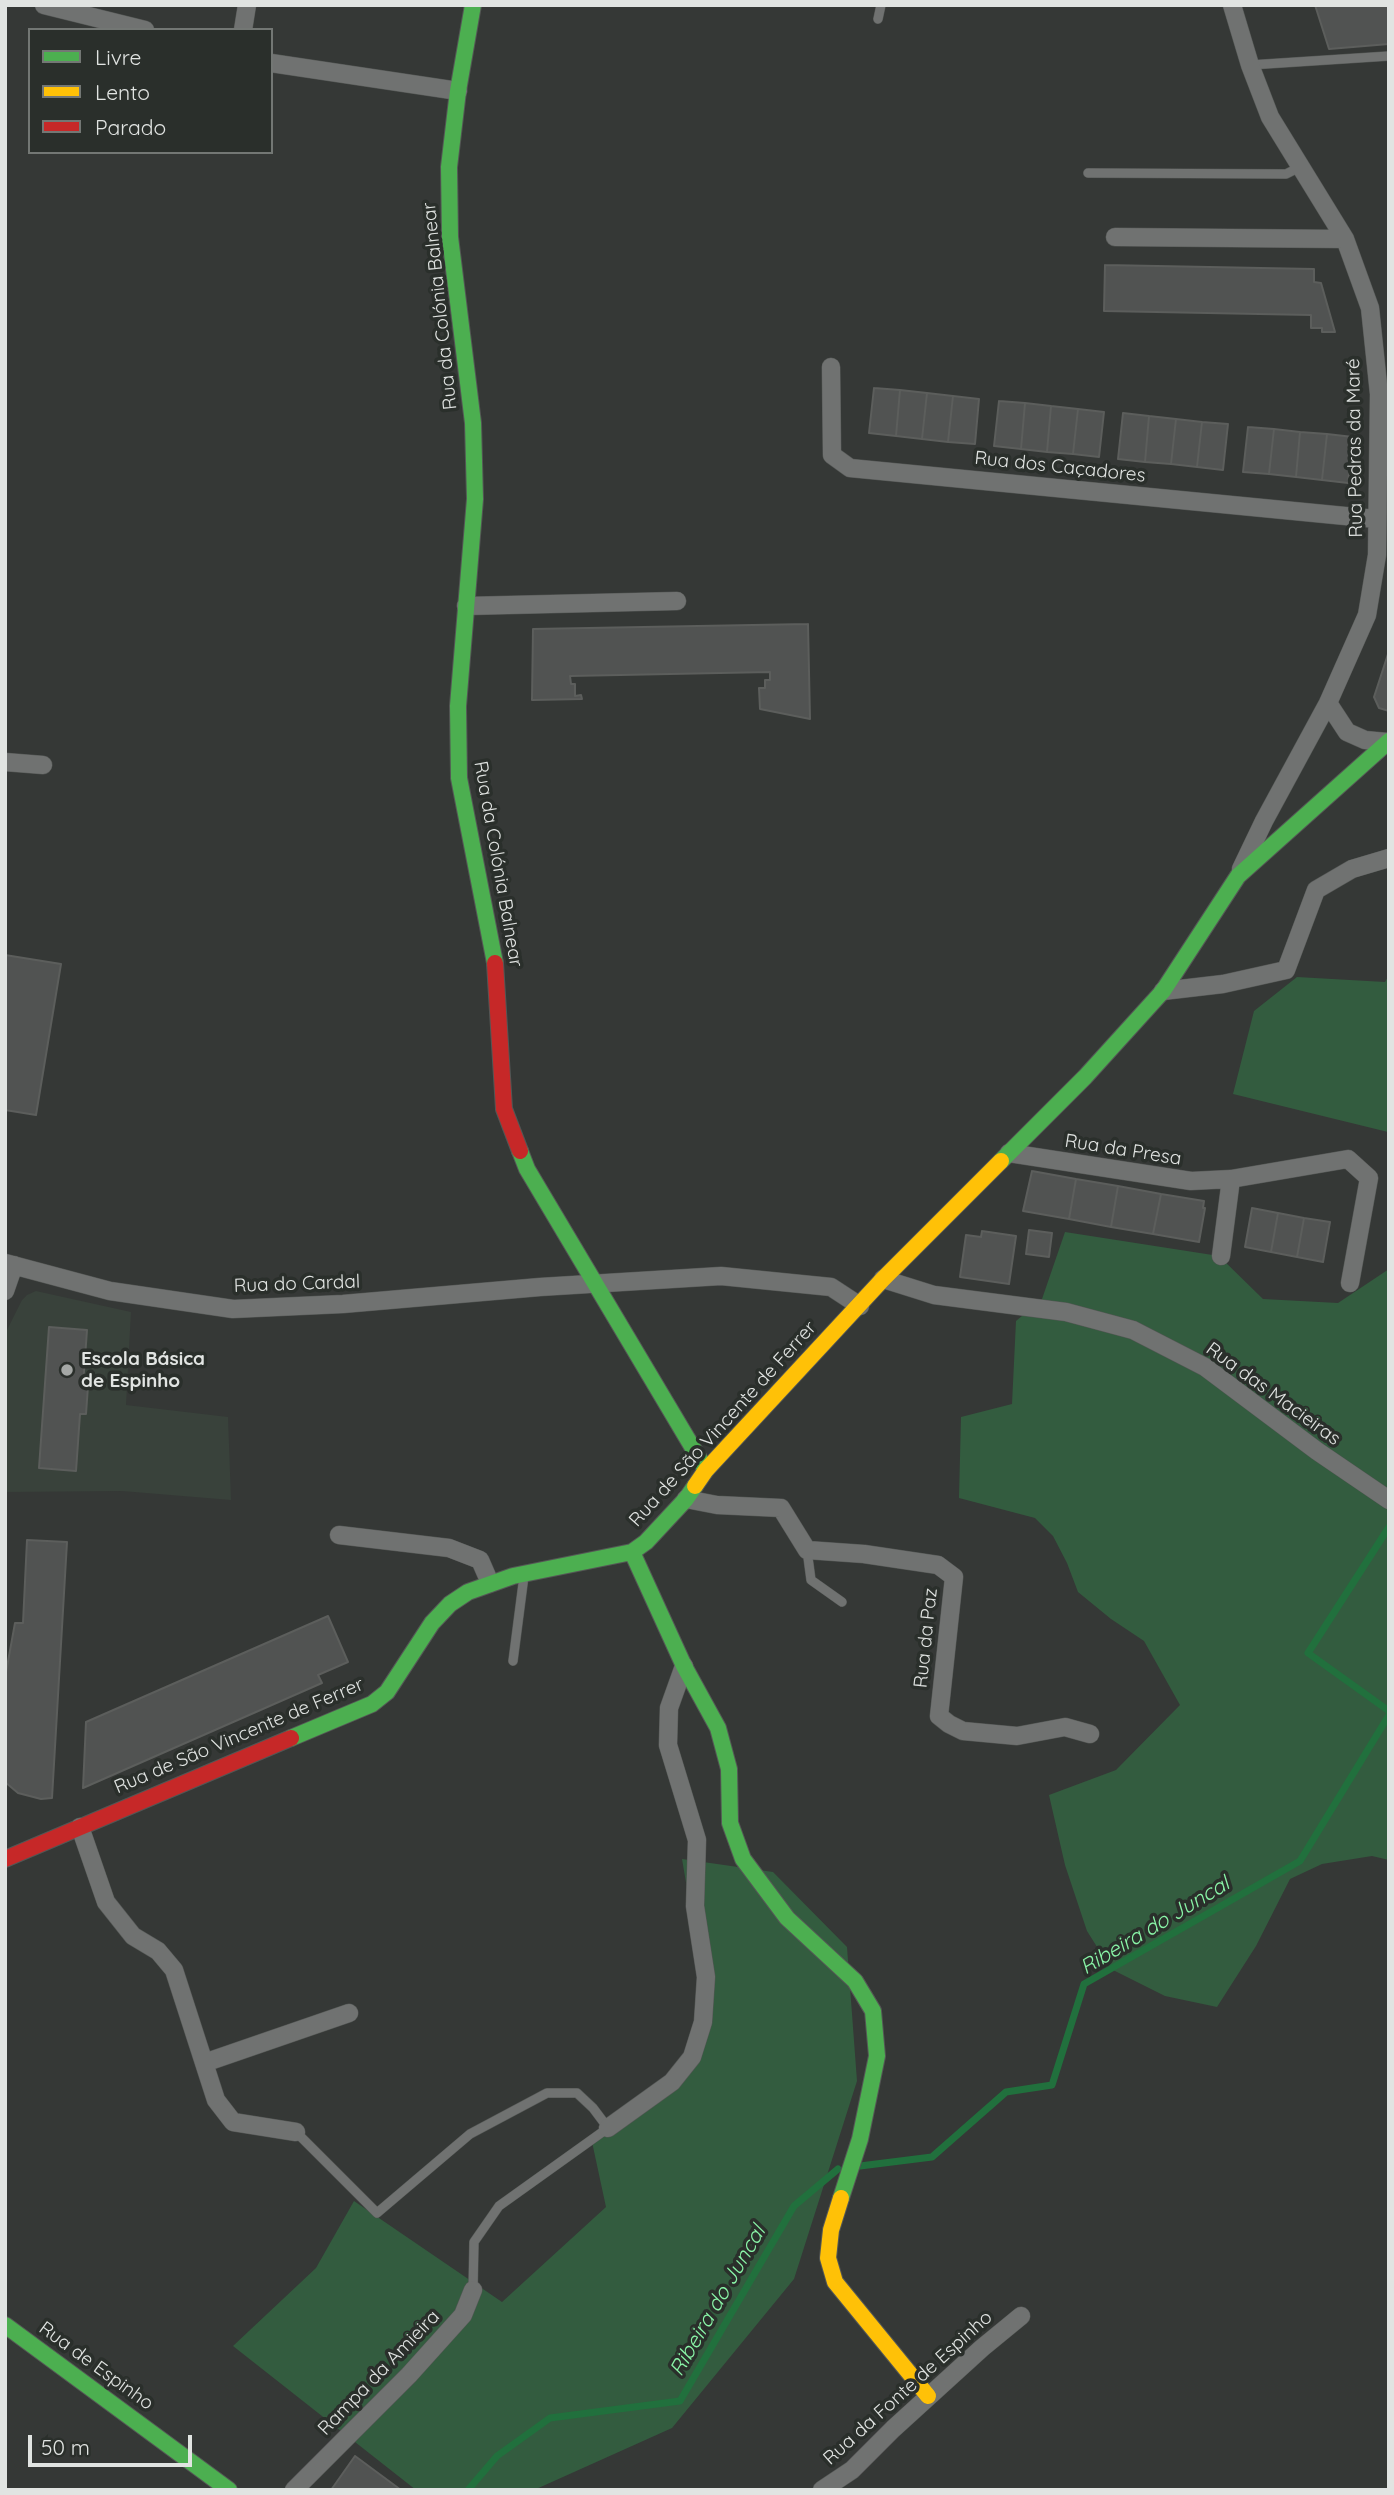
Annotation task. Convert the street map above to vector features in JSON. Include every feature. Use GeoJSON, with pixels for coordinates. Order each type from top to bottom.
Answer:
{"type":"FeatureCollection","features":[{"type":"Feature","properties":{"kind":"street"},"geometry":{"type":"LineString","coordinates":[[44,5],[137,28]]}},
{"type":"Feature","properties":{"kind":"street"},"geometry":{"type":"LineString","coordinates":[[243,28],[247,5]]}},
{"type":"Feature","properties":{"kind":"street","name":"Rua da Colónia Balnear"},"geometry":{"type":"LineString","coordinates":[[473,5],[458,91],[449,167],[450,237],[472,423],[475,499],[458,706],[459,778],[495,965],[504,1109],[527,1169],[706,1470]]}},
{"type":"Feature","properties":{"kind":"street","name":"Rua Pedras da Maré"},"geometry":{"type":"LineString","coordinates":[[1231,5],[1270,117],[1345,239],[1370,308],[1379,394],[1377,555],[1367,615],[1328,703],[1264,821],[1238,876]]}},
{"type":"Feature","properties":{"kind":"street"},"geometry":{"type":"LineString","coordinates":[[273,63],[458,91]]}},
{"type":"Feature","properties":{"kind":"street"},"geometry":{"type":"LineString","coordinates":[[1115,237],[1345,239]]}},
{"type":"Feature","properties":{"kind":"street","name":"Rua dos Caçadores"},"geometry":{"type":"LineString","coordinates":[[831,367],[832,455],[850,468],[1376,519]]}},
{"type":"Feature","properties":{"kind":"street"},"geometry":{"type":"LineString","coordinates":[[466,606],[677,601]]}},
{"type":"Feature","properties":{"kind":"street"},"geometry":{"type":"LineString","coordinates":[[1328,703],[1347,732],[1364,740],[1388,742]]}},
{"type":"Feature","properties":{"kind":"street","name":"Rua de São Vincente de Ferrer"},"geometry":{"type":"LineString","coordinates":[[5,1859],[372,1704],[387,1692],[432,1623],[450,1604],[468,1592],[525,1574],[632,1552],[646,1542],[686,1499],[706,1470],[883,1279],[1085,1077],[1163,991],[1238,876],[1388,742]]}},
{"type":"Feature","properties":{"kind":"street"},"geometry":{"type":"LineString","coordinates":[[5,762],[43,765]]}},
{"type":"Feature","properties":{"kind":"street"},"geometry":{"type":"LineString","coordinates":[[1163,991],[1223,984],[1286,970],[1317,890],[1352,869],[1389,858]]}},
{"type":"Feature","properties":{"kind":"street","name":"Rua da Presa"},"geometry":{"type":"LineString","coordinates":[[1009,1153],[1191,1181],[1231,1179],[1348,1159],[1369,1178],[1350,1283]]}},
{"type":"Feature","properties":{"kind":"street"},"geometry":{"type":"LineString","coordinates":[[1221,1256],[1231,1179]]}},
{"type":"Feature","properties":{"kind":"street"},"geometry":{"type":"LineString","coordinates":[[5,1292],[10,1264]]}},
{"type":"Feature","properties":{"kind":"street","name":"Rua do Cardal"},"geometry":{"type":"LineString","coordinates":[[10,1264],[110,1291],[233,1308],[343,1304],[540,1287],[721,1276],[831,1287],[860,1306]]}},
{"type":"Feature","properties":{"kind":"street","name":"Rua das Macieiras"},"geometry":{"type":"LineString","coordinates":[[883,1279],[934,1295],[1066,1312],[1133,1330],[1205,1367],[1317,1451],[1389,1500]]}},
{"type":"Feature","properties":{"kind":"street"},"geometry":{"type":"LineString","coordinates":[[686,1499],[717,1505],[780,1508],[807,1550]]}},
{"type":"Feature","properties":{"kind":"street"},"geometry":{"type":"LineString","coordinates":[[339,1535],[449,1548],[480,1560],[490,1583]]}},
{"type":"Feature","properties":{"kind":"street","name":"Rua da Paz"},"geometry":{"type":"LineString","coordinates":[[807,1550],[864,1554],[938,1565],[954,1577],[939,1716],[949,1724],[963,1731],[1017,1736],[1065,1727],[1090,1734]]}},
{"type":"Feature","properties":{"kind":"street"},"geometry":{"type":"LineString","coordinates":[[632,1552],[684,1666],[718,1728],[729,1769],[730,1823],[743,1859],[787,1918],[855,1981],[873,2011],[877,2056],[860,2139],[831,2230],[828,2258],[835,2283],[928,2396]]}},
{"type":"Feature","properties":{"kind":"street"},"geometry":{"type":"LineString","coordinates":[[608,2128],[672,2082],[692,2057],[703,2022],[706,1977],[695,1906],[697,1840],[668,1745],[668,1707],[684,1666]]}},
{"type":"Feature","properties":{"kind":"street"},"geometry":{"type":"LineString","coordinates":[[80,1828],[106,1902],[133,1936],[159,1951],[174,1970],[216,2100],[233,2122],[296,2132]]}},
{"type":"Feature","properties":{"kind":"street"},"geometry":{"type":"LineString","coordinates":[[204,2063],[349,2013]]}},
{"type":"Feature","properties":{"kind":"street","name":"Rampa da Amieira"},"geometry":{"type":"LineString","coordinates":[[294,2490],[409,2375],[463,2315],[473,2290]]}},
{"type":"Feature","properties":{"kind":"street","name":"Rua da Fonte de Espinho"},"geometry":{"type":"LineString","coordinates":[[822,2490],[852,2470],[928,2396],[1021,2316]]}},
{"type":"Feature","properties":{"kind":"street","name":"Rua de Espinho"},"geometry":{"type":"LineString","coordinates":[[5,2325],[229,2490]]}},
{"type":"Feature","properties":{"kind":"lane"},"geometry":{"type":"LineString","coordinates":[[878,19],[881,5]]}},
{"type":"Feature","properties":{"kind":"lane"},"geometry":{"type":"LineString","coordinates":[[1250,65],[1389,56]]}},
{"type":"Feature","properties":{"kind":"lane"},"geometry":{"type":"LineString","coordinates":[[1088,173],[1286,174],[1300,167]]}},
{"type":"Feature","properties":{"kind":"lane"},"geometry":{"type":"LineString","coordinates":[[807,1550],[811,1580],[842,1602]]}},
{"type":"Feature","properties":{"kind":"lane"},"geometry":{"type":"LineString","coordinates":[[513,1661],[525,1574]]}},
{"type":"Feature","properties":{"kind":"lane"},"geometry":{"type":"LineString","coordinates":[[296,2132],[377,2213],[470,2134],[547,2093],[577,2093],[608,2128]]}},
{"type":"Feature","properties":{"kind":"lane","name":"Rampa da Amieira"},"geometry":{"type":"LineString","coordinates":[[473,2290],[474,2242],[499,2206],[608,2128]]}},
{"type":"Feature","properties":{"kind":"shaded area","name":"Escola Básica de Espinho"},"geometry":{"type":"Polygon","coordinates":[[[36,1291],[131,1312],[126,1405],[228,1417],[231,1500],[122,1491],[5,1492],[5,1334],[22,1300],[36,1291]]]}},
{"type":"Feature","properties":{"kind":"green space"},"geometry":{"type":"Polygon","coordinates":[[[1389,975],[1389,1137],[1388,1132],[1233,1094],[1254,1011],[1297,977],[1385,982],[1389,975]]]}},
{"type":"Feature","properties":{"kind":"green space"},"geometry":{"type":"Polygon","coordinates":[[[1065,1232],[1219,1256],[1263,1299],[1338,1303],[1389,1269],[1389,1860],[1372,1856],[1322,1864],[1290,1879],[1256,1946],[1217,2007],[1165,1996],[1111,1969],[1087,1931],[1065,1865],[1049,1795],[1116,1770],[1180,1705],[1144,1641],[1078,1592],[1053,1536],[1035,1518],[959,1498],[961,1417],[1012,1404],[1016,1321],[1042,1299],[1065,1232]]]}},
{"type":"Feature","properties":{"kind":"green space"},"geometry":{"type":"Polygon","coordinates":[[[682,1859],[773,1872],[847,1947],[857,2081],[794,2279],[672,2428],[534,2490],[416,2490],[233,2346],[316,2268],[354,2201],[502,2302],[606,2207],[592,2142],[698,2047],[699,1959],[682,1859]]]}},
{"type":"Feature","properties":{"kind":"building"},"geometry":{"type":"Polygon","coordinates":[[[1315,5],[1389,5],[1389,44],[1329,49],[1315,5]]]}},
{"type":"Feature","properties":{"kind":"building"},"geometry":{"type":"Polygon","coordinates":[[[1105,265],[1314,269],[1314,282],[1321,283],[1335,332],[1322,332],[1322,328],[1311,328],[1311,315],[1104,311],[1105,265]]]}},
{"type":"Feature","properties":{"kind":"building"},"geometry":{"type":"Polygon","coordinates":[[[874,388],[900,390],[896,436],[869,433],[874,388]]]}},
{"type":"Feature","properties":{"kind":"building"},"geometry":{"type":"Polygon","coordinates":[[[900,390],[927,393],[922,439],[896,436],[900,390]]]}},
{"type":"Feature","properties":{"kind":"building"},"geometry":{"type":"Polygon","coordinates":[[[927,393],[953,396],[948,442],[922,439],[927,393]]]}},
{"type":"Feature","properties":{"kind":"building"},"geometry":{"type":"Polygon","coordinates":[[[953,396],[979,399],[975,444],[948,442],[953,396]]]}},
{"type":"Feature","properties":{"kind":"building"},"geometry":{"type":"Polygon","coordinates":[[[999,401],[1025,403],[1021,449],[994,446],[999,401]]]}},
{"type":"Feature","properties":{"kind":"building"},"geometry":{"type":"Polygon","coordinates":[[[1025,403],[1051,406],[1047,452],[1021,449],[1025,403]]]}},
{"type":"Feature","properties":{"kind":"building"},"geometry":{"type":"Polygon","coordinates":[[[1051,406],[1078,409],[1073,454],[1047,452],[1051,406]]]}},
{"type":"Feature","properties":{"kind":"building"},"geometry":{"type":"Polygon","coordinates":[[[1078,409],[1104,412],[1099,457],[1073,454],[1078,409]]]}},
{"type":"Feature","properties":{"kind":"building"},"geometry":{"type":"Polygon","coordinates":[[[1123,413],[1149,416],[1145,462],[1118,459],[1123,413]]]}},
{"type":"Feature","properties":{"kind":"building"},"geometry":{"type":"Polygon","coordinates":[[[1149,416],[1176,419],[1171,464],[1145,462],[1149,416]]]}},
{"type":"Feature","properties":{"kind":"building"},"geometry":{"type":"Polygon","coordinates":[[[1176,419],[1202,422],[1197,467],[1171,464],[1176,419]]]}},
{"type":"Feature","properties":{"kind":"building"},"geometry":{"type":"Polygon","coordinates":[[[1202,422],[1228,424],[1223,470],[1197,467],[1202,422]]]}},
{"type":"Feature","properties":{"kind":"building"},"geometry":{"type":"Polygon","coordinates":[[[1248,427],[1274,429],[1269,474],[1243,472],[1248,427]]]}},
{"type":"Feature","properties":{"kind":"building"},"geometry":{"type":"Polygon","coordinates":[[[1274,429],[1300,432],[1296,477],[1269,474],[1274,429]]]}},
{"type":"Feature","properties":{"kind":"building"},"geometry":{"type":"Polygon","coordinates":[[[1300,432],[1327,434],[1322,480],[1296,477],[1300,432]]]}},
{"type":"Feature","properties":{"kind":"building"},"geometry":{"type":"Polygon","coordinates":[[[1327,434],[1353,437],[1348,483],[1322,480],[1327,434]]]}},
{"type":"Feature","properties":{"kind":"building"},"geometry":{"type":"Polygon","coordinates":[[[808,624],[810,719],[760,709],[759,688],[765,688],[765,680],[770,680],[770,672],[570,676],[571,684],[575,684],[575,696],[581,695],[582,699],[532,700],[533,629],[808,624]]]}},
{"type":"Feature","properties":{"kind":"building"},"geometry":{"type":"Polygon","coordinates":[[[1389,651],[1389,711],[1379,708],[1374,697],[1389,651]]]}},
{"type":"Feature","properties":{"kind":"building"},"geometry":{"type":"Polygon","coordinates":[[[5,955],[61,964],[36,1115],[5,1110],[5,955]]]}},
{"type":"Feature","properties":{"kind":"building"},"geometry":{"type":"Polygon","coordinates":[[[1032,1171],[1076,1179],[1069,1219],[1023,1211],[1032,1171]]]}},
{"type":"Feature","properties":{"kind":"building"},"geometry":{"type":"Polygon","coordinates":[[[1076,1179],[1118,1186],[1111,1227],[1069,1219],[1076,1179]]]}},
{"type":"Feature","properties":{"kind":"building"},"geometry":{"type":"Polygon","coordinates":[[[1118,1186],[1161,1194],[1153,1234],[1111,1227],[1118,1186]]]}},
{"type":"Feature","properties":{"kind":"building"},"geometry":{"type":"Polygon","coordinates":[[[1161,1194],[1204,1201],[1199,1242],[1153,1234],[1161,1194]]]}},
{"type":"Feature","properties":{"kind":"building"},"geometry":{"type":"Polygon","coordinates":[[[1252,1208],[1278,1213],[1271,1252],[1245,1247],[1252,1208]]]}},
{"type":"Feature","properties":{"kind":"building"},"geometry":{"type":"Polygon","coordinates":[[[1278,1213],[1304,1218],[1297,1257],[1271,1252],[1278,1213]]]}},
{"type":"Feature","properties":{"kind":"building"},"geometry":{"type":"Polygon","coordinates":[[[1304,1218],[1330,1222],[1323,1262],[1297,1257],[1304,1218]]]}},
{"type":"Feature","properties":{"kind":"building"},"geometry":{"type":"Polygon","coordinates":[[[1029,1230],[1052,1233],[1049,1257],[1026,1254],[1029,1230]]]}},
{"type":"Feature","properties":{"kind":"building"},"geometry":{"type":"Polygon","coordinates":[[[982,1231],[1016,1236],[1009,1284],[960,1277],[966,1235],[981,1237],[982,1231]]]}},
{"type":"Feature","properties":{"kind":"building"},"geometry":{"type":"Polygon","coordinates":[[[49,1327],[87,1330],[83,1386],[88,1386],[86,1414],[80,1414],[76,1471],[39,1468],[49,1327]]]}},
{"type":"Feature","properties":{"kind":"building"},"geometry":{"type":"Polygon","coordinates":[[[27,1540],[67,1542],[52,1798],[41,1799],[18,1793],[5,1782],[5,1678],[15,1623],[23,1623],[27,1540]]]}},
{"type":"Feature","properties":{"kind":"building"},"geometry":{"type":"Polygon","coordinates":[[[328,1616],[348,1662],[318,1675],[322,1683],[83,1788],[86,1722],[328,1616]]]}},
{"type":"Feature","properties":{"kind":"building"},"geometry":{"type":"Polygon","coordinates":[[[355,2456],[401,2490],[331,2490],[355,2456]]]}},
{"type":"Feature","properties":{"kind":"waterway","name":"Ribeira do Juncal"},"geometry":{"type":"LineString","coordinates":[[1389,1527],[1308,1653],[1389,1711]]}},
{"type":"Feature","properties":{"kind":"waterway","name":"Ribeira do Juncal"},"geometry":{"type":"LineString","coordinates":[[860,2166],[932,2157],[1006,2092],[1052,2085],[1084,1984],[1300,1861],[1389,1715]]}},
{"type":"Feature","properties":{"kind":"waterway","name":"Ribeira do Juncal"},"geometry":{"type":"LineString","coordinates":[[468,2490],[497,2456],[550,2418],[680,2401],[794,2206],[838,2169]]}},
{"type":"Feature","properties":{"kind":"traffic: fast"},"geometry":{"type":"LineString","coordinates":[[473,5],[458,91],[449,167],[450,237],[473,423],[475,499],[458,706],[459,778],[495,963]]}},
{"type":"Feature","properties":{"kind":"traffic: fast"},"geometry":{"type":"LineString","coordinates":[[1001,1161],[1085,1077],[1163,991],[1238,876],[1389,741]]}},
{"type":"Feature","properties":{"kind":"traffic: fast"},"geometry":{"type":"LineString","coordinates":[[520,1151],[527,1169],[706,1470]]}},
{"type":"Feature","properties":{"kind":"traffic: fast"},"geometry":{"type":"LineString","coordinates":[[291,1738],[372,1704],[387,1692],[432,1623],[450,1604],[468,1592],[513,1576],[632,1552],[646,1542],[695,1486]]}},
{"type":"Feature","properties":{"kind":"traffic: fast"},"geometry":{"type":"LineString","coordinates":[[632,1552],[684,1666],[718,1728],[729,1769],[730,1823],[743,1859],[787,1918],[855,1981],[873,2011],[877,2056],[860,2139],[841,2198]]}},
{"type":"Feature","properties":{"kind":"traffic: fast"},"geometry":{"type":"LineString","coordinates":[[5,2325],[229,2490]]}},
{"type":"Feature","properties":{"kind":"traffic: slow"},"geometry":{"type":"LineString","coordinates":[[695,1486],[706,1470],[883,1279],[1001,1161]]}},
{"type":"Feature","properties":{"kind":"traffic: slow"},"geometry":{"type":"LineString","coordinates":[[841,2198],[831,2230],[828,2258],[835,2282],[928,2396]]}},
{"type":"Feature","properties":{"kind":"traffic: jam"},"geometry":{"type":"LineString","coordinates":[[495,963],[504,1109],[520,1151]]}},
{"type":"Feature","properties":{"kind":"traffic: jam"},"geometry":{"type":"LineString","coordinates":[[5,1859],[291,1738]]}},
{"type":"Feature","properties":{"kind":"place","name":"Escola Básica de Espinho"},"geometry":{"type":"Point","coordinates":[67,1370]}}]}
